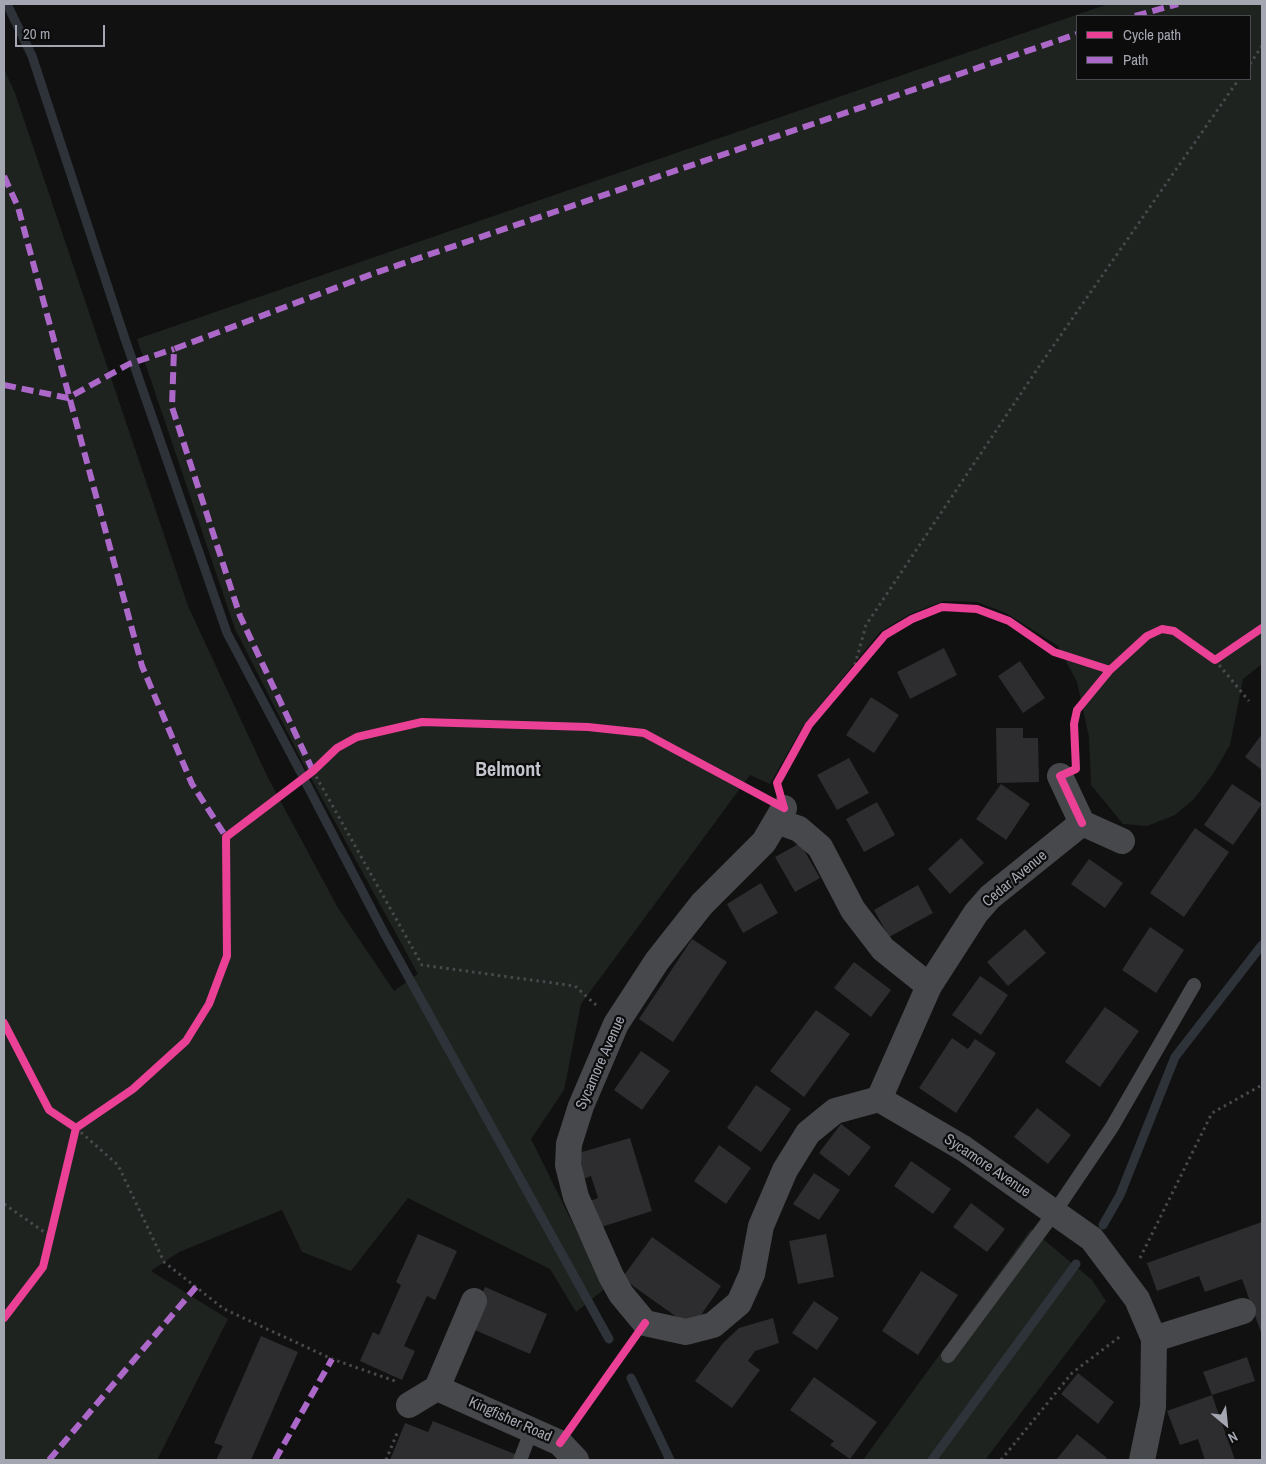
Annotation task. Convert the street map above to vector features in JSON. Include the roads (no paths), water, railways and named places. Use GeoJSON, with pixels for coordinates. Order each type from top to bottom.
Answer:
{"type":"FeatureCollection","features":[{"type":"Feature","properties":{"kind":"street"},"geometry":{"type":"LineString","coordinates":[[1060,776],[1082,823],[1122,841]]}},
{"type":"Feature","properties":{"kind":"street","name":"Sycamore Avenue"},"geometry":{"type":"LineString","coordinates":[[929,986],[882,949],[853,910],[820,847],[780,814],[764,842],[702,904],[657,961],[616,1024],[580,1106],[569,1144],[568,1165],[576,1197],[621,1294],[645,1323],[686,1332],[713,1325],[739,1302],[752,1274],[761,1226],[785,1170],[808,1133],[834,1111],[879,1099],[963,1148],[1092,1239],[1137,1299],[1149,1329]]}},
{"type":"Feature","properties":{"kind":"street","name":"Cedar Avenue"},"geometry":{"type":"LineString","coordinates":[[929,986],[976,913],[990,898],[1082,823]]}},
{"type":"Feature","properties":{"kind":"street"},"geometry":{"type":"LineString","coordinates":[[879,1099],[929,986]]}},
{"type":"Feature","properties":{"kind":"street"},"geometry":{"type":"LineString","coordinates":[[408,1405],[437,1388],[474,1301]]}},
{"type":"Feature","properties":{"kind":"street"},"geometry":{"type":"LineString","coordinates":[[1142,1460],[1153,1407],[1149,1329],[1243,1311]]}},
{"type":"Feature","properties":{"kind":"street","name":"Kingfisher Road"},"geometry":{"type":"LineString","coordinates":[[437,1388],[560,1443],[576,1460]]}},
{"type":"Feature","properties":{"kind":"lane"},"geometry":{"type":"LineString","coordinates":[[948,1356],[1054,1212],[1112,1127],[1194,984]]}},
{"type":"Feature","properties":{"kind":"lane"},"geometry":{"type":"LineString","coordinates":[[520,1460],[532,1429]]}},
{"type":"Feature","properties":{"kind":"waterway"},"geometry":{"type":"LineString","coordinates":[[7,4],[32,56],[124,336],[227,633],[301,773]]}},
{"type":"Feature","properties":{"kind":"waterway"},"geometry":{"type":"LineString","coordinates":[[306,783],[383,931],[609,1339]]}},
{"type":"Feature","properties":{"kind":"waterway"},"geometry":{"type":"LineString","coordinates":[[1103,1225],[1120,1195],[1175,1057],[1262,945]]}},
{"type":"Feature","properties":{"kind":"waterway"},"geometry":{"type":"LineString","coordinates":[[932,1460],[1076,1264]]}},
{"type":"Feature","properties":{"kind":"waterway"},"geometry":{"type":"LineString","coordinates":[[631,1378],[670,1460]]}},
{"type":"Feature","properties":{"kind":"district","name":"Belmont"},"geometry":{"type":"Point","coordinates":[508,771]}}]}
